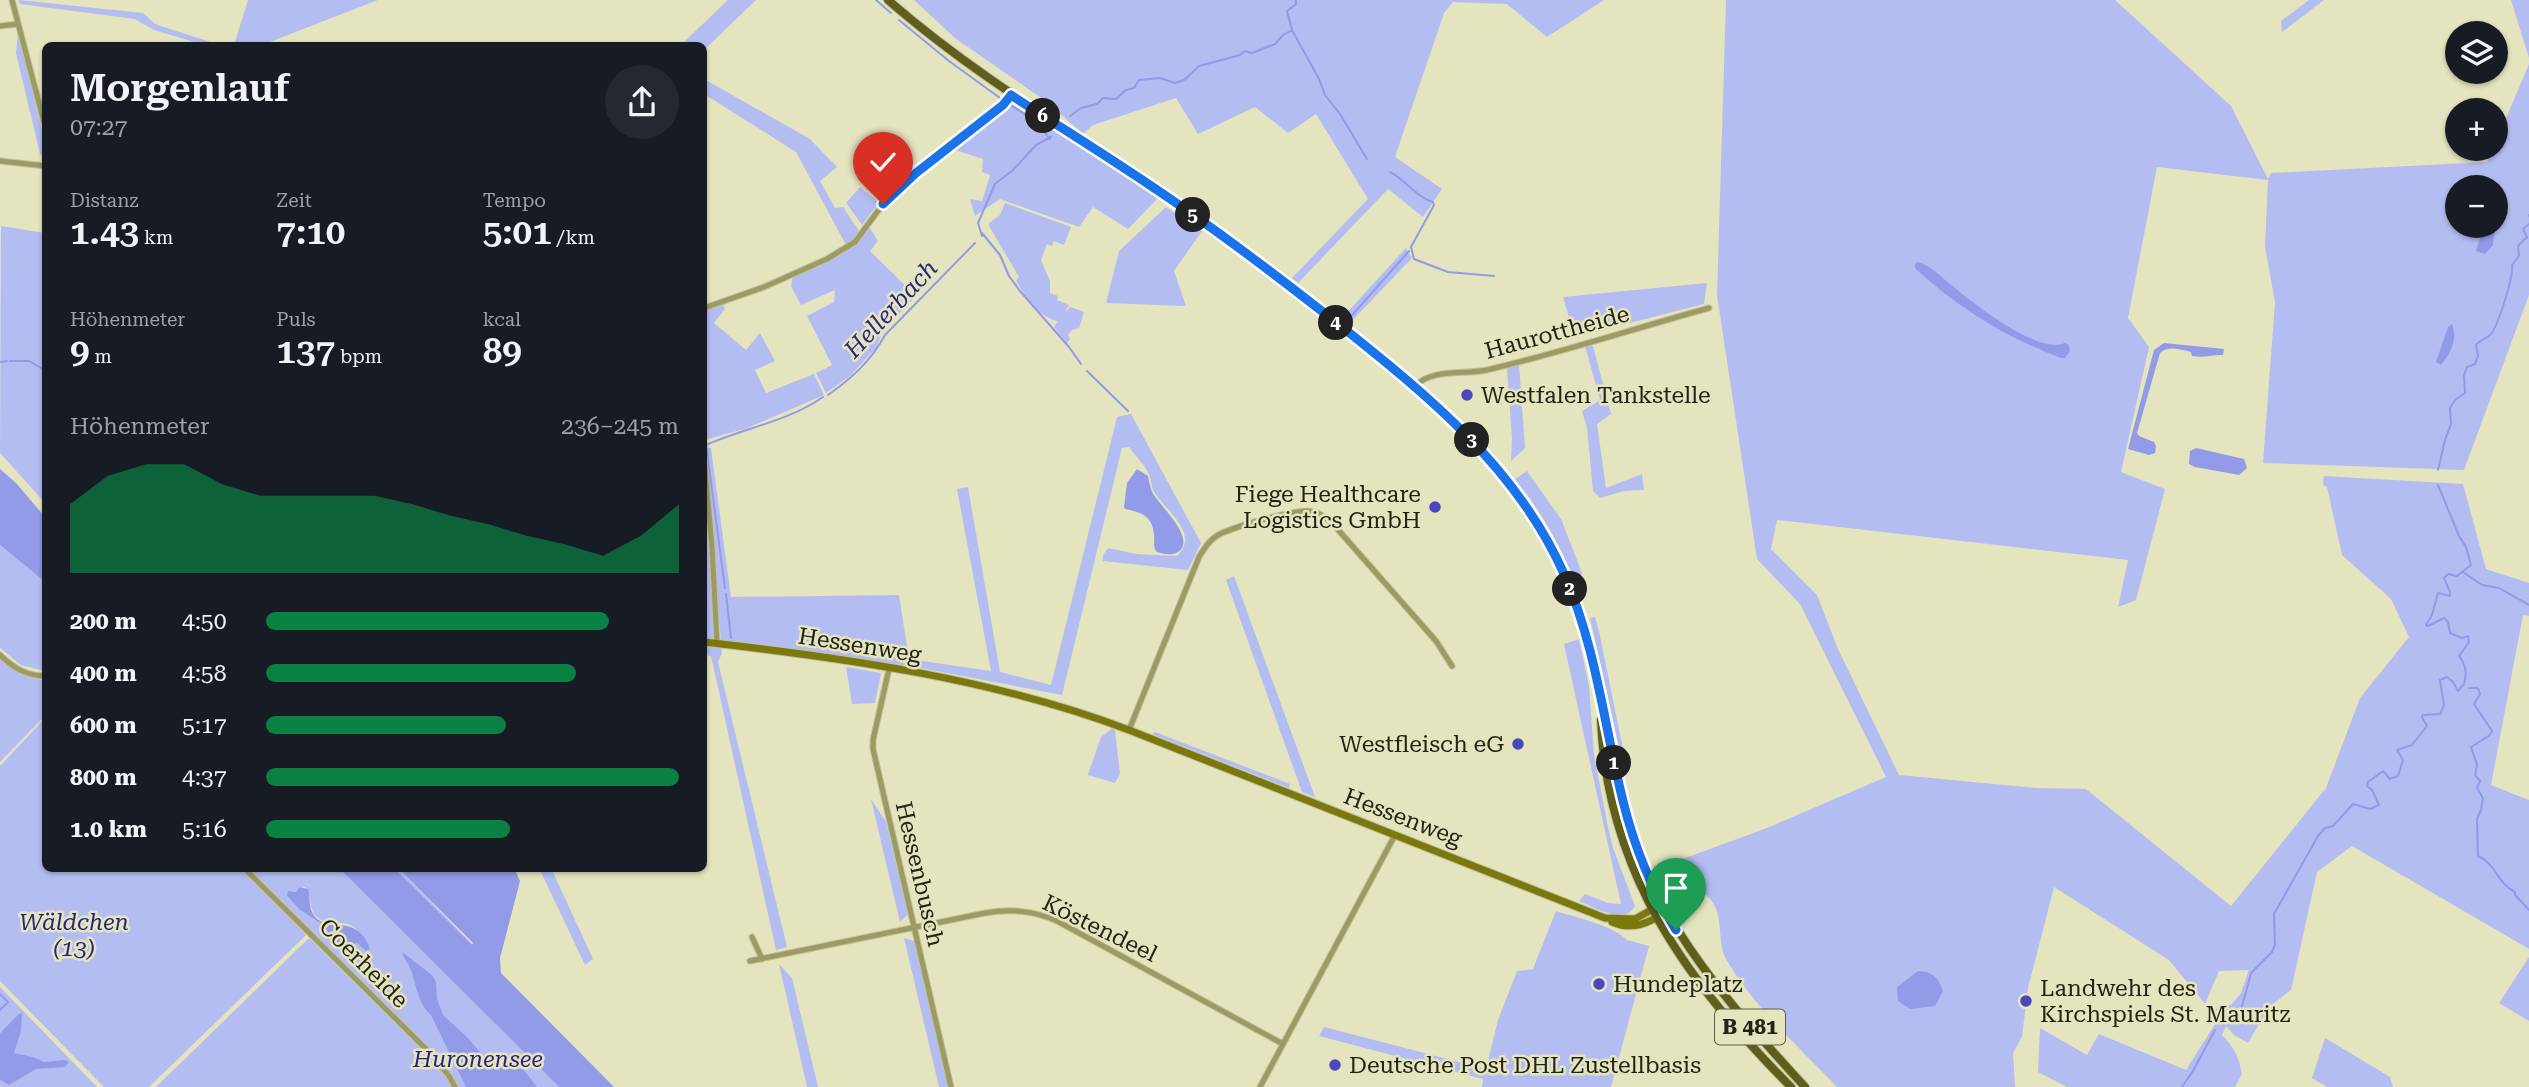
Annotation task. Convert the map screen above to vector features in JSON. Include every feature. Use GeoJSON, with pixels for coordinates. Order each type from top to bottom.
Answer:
{"type":"FeatureCollection","features":[{"type":"Feature","properties":{"kind":"main road","name":"B 481"},"geometry":{"type":"LineString","coordinates":[[888,0],[954,55],[1178,204],[1289,285],[1415,386],[1463,430],[1496,466],[1541,529],[1564,573],[1578,608],[1588,639],[1632,833],[1664,908],[1684,944],[1716,986],[1805,1087]]}},
{"type":"Feature","properties":{"kind":"main road","name":"B 481"},"geometry":{"type":"LineString","coordinates":[[1600,696],[1605,773],[1610,799],[1628,857],[1656,919],[1705,992],[1791,1087]]}},
{"type":"Feature","properties":{"kind":"street"},"geometry":{"type":"LineString","coordinates":[[12,0],[42,115]]}},
{"type":"Feature","properties":{"kind":"street"},"geometry":{"type":"LineString","coordinates":[[0,26],[18,24]]}},
{"type":"Feature","properties":{"kind":"street"},"geometry":{"type":"LineString","coordinates":[[707,307],[764,287],[827,259],[855,242],[883,204],[916,173],[1003,105],[1011,95]]}},
{"type":"Feature","properties":{"kind":"street"},"geometry":{"type":"LineString","coordinates":[[0,161],[42,166]]}},
{"type":"Feature","properties":{"kind":"street","name":"Haurottheide"},"geometry":{"type":"LineString","coordinates":[[1415,386],[1422,379],[1433,376],[1484,371],[1709,308]]}},
{"type":"Feature","properties":{"kind":"street"},"geometry":{"type":"LineString","coordinates":[[707,491],[717,644]]}},
{"type":"Feature","properties":{"kind":"street"},"geometry":{"type":"LineString","coordinates":[[1129,730],[1199,556],[1208,544],[1222,533],[1285,514],[1308,510],[1325,517],[1333,524],[1436,641],[1452,666]]}},
{"type":"Feature","properties":{"kind":"street","name":"Hessenweg"},"geometry":{"type":"LineString","coordinates":[[707,642],[807,655],[1026,695],[1129,730],[1605,918],[1632,920],[1652,910],[1664,908]]}},
{"type":"Feature","properties":{"kind":"street"},"geometry":{"type":"LineString","coordinates":[[0,655],[13,668],[26,674],[42,676]]}},
{"type":"Feature","properties":{"kind":"street","name":"Hessenbusch"},"geometry":{"type":"LineString","coordinates":[[888,669],[873,749],[951,1087]]}},
{"type":"Feature","properties":{"kind":"street"},"geometry":{"type":"LineString","coordinates":[[1260,1087],[1395,835]]}},
{"type":"Feature","properties":{"kind":"street","name":"Coerheide"},"geometry":{"type":"LineString","coordinates":[[248,872],[432,1054],[455,1087]]}},
{"type":"Feature","properties":{"kind":"street"},"geometry":{"type":"LineString","coordinates":[[1605,918],[1619,925],[1632,926],[1656,919],[1664,908]]}},
{"type":"Feature","properties":{"kind":"street","name":"Köstendeel"},"geometry":{"type":"LineString","coordinates":[[750,961],[1004,910],[1037,913],[1057,921],[1283,1044]]}},
{"type":"Feature","properties":{"kind":"street"},"geometry":{"type":"LineString","coordinates":[[752,937],[762,959]]}},
{"type":"Feature","properties":{"kind":"green space"},"geometry":{"type":"Polygon","coordinates":[[[19,0],[143,13],[155,24],[211,42],[194,42],[154,30],[135,19],[20,4],[19,0]]]}},
{"type":"Feature","properties":{"kind":"green space"},"geometry":{"type":"Polygon","coordinates":[[[248,0],[378,0],[270,42],[235,42],[248,0]]]}},
{"type":"Feature","properties":{"kind":"green space"},"geometry":{"type":"Polygon","coordinates":[[[728,0],[756,0],[707,47],[707,42],[684,42],[728,0]]]}},
{"type":"Feature","properties":{"kind":"green space"},"geometry":{"type":"Polygon","coordinates":[[[914,0],[1604,0],[1547,37],[1507,4],[1453,2],[1444,13],[1395,157],[1442,189],[1423,217],[1388,189],[1298,283],[1292,278],[1368,199],[1316,114],[1288,133],[1255,107],[1198,134],[1176,98],[1093,125],[1083,134],[1047,102],[955,38],[914,0]]]}},
{"type":"Feature","properties":{"kind":"green space"},"geometry":{"type":"Polygon","coordinates":[[[1726,0],[2115,0],[2231,106],[2268,179],[2271,173],[2508,161],[2508,114],[2529,64],[2529,295],[2464,470],[2263,463],[2275,302],[2265,247],[2268,180],[2157,167],[2128,318],[2149,347],[2121,472],[2165,489],[2136,600],[2118,607],[2128,560],[1777,520],[1771,549],[1817,595],[1838,649],[1899,775],[2037,788],[2086,789],[2231,906],[2326,788],[2360,698],[2409,637],[2391,599],[2342,555],[2327,487],[2323,485],[2324,476],[2463,484],[2486,569],[2529,583],[2529,616],[2523,615],[2491,785],[2529,800],[2529,949],[2352,846],[2317,872],[2291,990],[2269,1007],[2248,1043],[2234,1035],[2226,1026],[2222,1035],[2235,1053],[2242,1074],[2235,1087],[2067,1087],[2038,1072],[2040,1028],[2087,1055],[2099,1034],[2186,1070],[2217,1021],[2209,1011],[2232,1004],[2241,993],[2249,970],[2219,971],[2205,1004],[2169,960],[2054,887],[2028,988],[2022,1037],[2013,1053],[2015,1087],[1837,1087],[1778,1026],[1737,977],[1723,952],[1719,919],[1714,904],[1700,892],[1668,890],[1658,868],[1767,828],[1886,777],[1800,604],[1757,559],[1717,295],[1726,0]]]}},
{"type":"Feature","properties":{"kind":"green space"},"geometry":{"type":"Polygon","coordinates":[[[2309,0],[2324,0],[2282,32],[2281,21],[2309,0]]]}},
{"type":"Feature","properties":{"kind":"green space"},"geometry":{"type":"Polygon","coordinates":[[[2511,0],[2529,0],[2529,58],[2511,0]]]}},
{"type":"Feature","properties":{"kind":"green space"},"geometry":{"type":"Polygon","coordinates":[[[18,33],[42,130],[42,157],[40,154],[16,53],[18,33]]]}},
{"type":"Feature","properties":{"kind":"green space"},"geometry":{"type":"Polygon","coordinates":[[[707,81],[810,139],[837,167],[820,181],[835,208],[843,207],[859,231],[854,240],[846,245],[796,152],[707,96],[707,81]]]}},
{"type":"Feature","properties":{"kind":"green space"},"geometry":{"type":"Polygon","coordinates":[[[1014,102],[1158,198],[1128,229],[1093,207],[1079,227],[1000,199],[975,216],[970,199],[982,201],[990,175],[982,172],[983,159],[955,150],[1014,102]]]}},
{"type":"Feature","properties":{"kind":"green space"},"geometry":{"type":"Polygon","coordinates":[[[860,187],[879,203],[862,225],[846,203],[860,187]]]}},
{"type":"Feature","properties":{"kind":"green space"},"geometry":{"type":"Polygon","coordinates":[[[1005,203],[1071,227],[1064,245],[1054,241],[1052,246],[1047,244],[1041,260],[1050,281],[1050,293],[1058,296],[1057,300],[1069,305],[1064,313],[1070,307],[1084,312],[1079,328],[1068,335],[1070,339],[1067,343],[1054,327],[1058,321],[1040,311],[1016,281],[1019,277],[989,226],[989,223],[1000,215],[1005,203]]]}},
{"type":"Feature","properties":{"kind":"green space"},"geometry":{"type":"Polygon","coordinates":[[[1166,207],[1202,231],[1174,271],[1186,306],[1106,303],[1119,251],[1166,207]]]}},
{"type":"Feature","properties":{"kind":"green space"},"geometry":{"type":"Polygon","coordinates":[[[868,225],[878,241],[870,251],[916,296],[883,331],[876,348],[850,376],[826,393],[816,373],[832,365],[807,316],[834,302],[835,290],[801,305],[791,286],[793,276],[827,262],[856,244],[868,225]]]}},
{"type":"Feature","properties":{"kind":"green space"},"geometry":{"type":"Polygon","coordinates":[[[1,226],[42,233],[42,500],[0,453],[1,226]]]}},
{"type":"Feature","properties":{"kind":"green space"},"geometry":{"type":"Polygon","coordinates":[[[1406,248],[1412,258],[1349,324],[1342,318],[1406,248]]]}},
{"type":"Feature","properties":{"kind":"green space"},"geometry":{"type":"Polygon","coordinates":[[[1707,283],[1704,304],[1575,337],[1563,297],[1707,283]]]}},
{"type":"Feature","properties":{"kind":"green space"},"geometry":{"type":"Polygon","coordinates":[[[723,304],[725,309],[714,323],[746,350],[760,333],[775,361],[755,370],[766,393],[814,374],[824,395],[745,429],[707,439],[707,310],[723,304]]]}},
{"type":"Feature","properties":{"kind":"green space"},"geometry":{"type":"Polygon","coordinates":[[[1585,346],[1593,346],[1611,414],[1597,424],[1606,488],[1642,474],[1644,490],[1624,491],[1600,498],[1593,491],[1587,428],[1582,411],[1600,400],[1585,346]]]}},
{"type":"Feature","properties":{"kind":"green space"},"geometry":{"type":"Polygon","coordinates":[[[1519,364],[1525,448],[1511,461],[1507,369],[1519,364]]]}},
{"type":"Feature","properties":{"kind":"green space"},"geometry":{"type":"Polygon","coordinates":[[[1131,414],[1201,543],[1188,570],[1103,561],[1103,555],[1108,548],[1136,554],[1177,556],[1184,547],[1183,530],[1153,490],[1145,467],[1129,447],[1122,448],[1062,695],[910,666],[721,642],[707,448],[711,448],[731,597],[899,595],[909,659],[991,671],[957,489],[968,487],[1000,672],[1051,685],[1117,417],[1131,414]]]}},
{"type":"Feature","properties":{"kind":"green space"},"geometry":{"type":"Polygon","coordinates":[[[1527,471],[1561,519],[1582,573],[1577,588],[1550,531],[1515,479],[1527,471]]]}},
{"type":"Feature","properties":{"kind":"green space"},"geometry":{"type":"Polygon","coordinates":[[[707,529],[715,641],[707,640],[707,529]]]}},
{"type":"Feature","properties":{"kind":"green space"},"geometry":{"type":"Polygon","coordinates":[[[0,545],[42,580],[42,670],[21,665],[0,648],[0,545]]]}},
{"type":"Feature","properties":{"kind":"green space"},"geometry":{"type":"Polygon","coordinates":[[[1234,576],[1315,797],[1302,792],[1226,580],[1234,576]]]}},
{"type":"Feature","properties":{"kind":"green space"},"geometry":{"type":"Polygon","coordinates":[[[1595,617],[1624,754],[1619,747],[1590,618],[1595,617]]]}},
{"type":"Feature","properties":{"kind":"green space"},"geometry":{"type":"Polygon","coordinates":[[[1579,639],[1589,686],[1594,755],[1608,827],[1635,906],[1624,914],[1609,913],[1579,901],[1585,894],[1608,903],[1621,904],[1564,644],[1579,639]]]}},
{"type":"Feature","properties":{"kind":"green space"},"geometry":{"type":"Polygon","coordinates":[[[707,645],[721,647],[722,653],[718,662],[787,947],[776,950],[711,656],[707,655],[707,645]]]}},
{"type":"Feature","properties":{"kind":"green space"},"geometry":{"type":"Polygon","coordinates":[[[0,659],[21,674],[42,680],[42,719],[0,762],[0,659]]]}},
{"type":"Feature","properties":{"kind":"green space"},"geometry":{"type":"Polygon","coordinates":[[[846,667],[881,673],[875,703],[852,704],[846,667]]]}},
{"type":"Feature","properties":{"kind":"green space","name":"Wäldchen (13)"},"geometry":{"type":"Polygon","coordinates":[[[42,721],[42,872],[245,872],[306,935],[149,1087],[104,1087],[0,981],[0,766],[42,721]]]}},
{"type":"Feature","properties":{"kind":"green space"},"geometry":{"type":"Polygon","coordinates":[[[1113,728],[1120,774],[1115,783],[1088,775],[1101,737],[1113,728]]]}},
{"type":"Feature","properties":{"kind":"green space"},"geometry":{"type":"Polygon","coordinates":[[[1155,732],[1290,784],[1289,788],[1152,734],[1155,732]]]}},
{"type":"Feature","properties":{"kind":"green space"},"geometry":{"type":"Polygon","coordinates":[[[871,799],[886,822],[908,914],[900,922],[871,799]]]}},
{"type":"Feature","properties":{"kind":"green space","name":"Huronensee"},"geometry":{"type":"Polygon","coordinates":[[[251,872],[343,872],[559,1087],[458,1087],[452,1075],[251,872]],[[300,887],[296,893],[293,891],[287,896],[300,910],[325,926],[332,939],[341,945],[345,947],[357,943],[366,951],[370,948],[359,932],[351,926],[329,923],[317,917],[312,910],[305,887],[300,887]]]}},
{"type":"Feature","properties":{"kind":"green space"},"geometry":{"type":"Polygon","coordinates":[[[398,872],[402,872],[471,945],[398,872]]]}},
{"type":"Feature","properties":{"kind":"green space"},"geometry":{"type":"Polygon","coordinates":[[[541,872],[553,872],[593,959],[585,965],[541,872]]]}},
{"type":"Feature","properties":{"kind":"green space"},"geometry":{"type":"Polygon","coordinates":[[[1556,911],[1604,926],[1627,940],[1649,946],[1611,1087],[1482,1087],[1483,1079],[1319,1036],[1324,1027],[1486,1069],[1498,1020],[1517,971],[1533,969],[1556,911]]]}},
{"type":"Feature","properties":{"kind":"green space"},"geometry":{"type":"Polygon","coordinates":[[[309,938],[430,1057],[452,1087],[156,1087],[309,938]]]}},
{"type":"Feature","properties":{"kind":"green space"},"geometry":{"type":"Polygon","coordinates":[[[904,938],[914,941],[949,1087],[939,1087],[904,938]]]}},
{"type":"Feature","properties":{"kind":"green space"},"geometry":{"type":"Polygon","coordinates":[[[2529,957],[2529,1021],[2499,1003],[2529,957]]]}},
{"type":"Feature","properties":{"kind":"green space"},"geometry":{"type":"Polygon","coordinates":[[[779,964],[792,978],[818,1087],[807,1087],[779,964]]]}},
{"type":"Feature","properties":{"kind":"green space"},"geometry":{"type":"Polygon","coordinates":[[[0,987],[97,1087],[0,1087],[0,1078],[29,1072],[53,1061],[40,1063],[14,1053],[2,1030],[0,1033],[0,987]]]}},
{"type":"Feature","properties":{"kind":"green space"},"geometry":{"type":"Polygon","coordinates":[[[2325,1038],[2390,1077],[2393,1087],[2327,1087],[2312,1078],[2325,1038]]]}},
{"type":"Feature","properties":{"kind":"shaded area"},"geometry":{"type":"Polygon","coordinates":[[[2480,238],[2494,238],[2493,245],[2485,254],[2476,251],[2480,238]]]}},
{"type":"Feature","properties":{"kind":"shaded area"},"geometry":{"type":"Polygon","coordinates":[[[1918,262],[2005,325],[2038,341],[2053,345],[2065,343],[2069,345],[2070,351],[2065,358],[2061,358],[2021,341],[1983,320],[1948,296],[1915,268],[1918,262]]]}},
{"type":"Feature","properties":{"kind":"shaded area"},"geometry":{"type":"Polygon","coordinates":[[[2452,324],[2452,346],[2441,365],[2436,362],[2448,327],[2452,324]]]}},
{"type":"Feature","properties":{"kind":"shaded area"},"geometry":{"type":"Polygon","coordinates":[[[2164,343],[2224,349],[2223,355],[2204,357],[2192,356],[2191,352],[2175,349],[2160,353],[2137,433],[2154,442],[2155,453],[2149,455],[2128,449],[2154,350],[2164,343]]]}},
{"type":"Feature","properties":{"kind":"shaded area"},"geometry":{"type":"Polygon","coordinates":[[[2196,448],[2244,459],[2247,468],[2239,475],[2195,467],[2189,464],[2190,451],[2196,448]]]}},
{"type":"Feature","properties":{"kind":"shaded area"},"geometry":{"type":"Polygon","coordinates":[[[0,469],[42,513],[42,580],[0,545],[0,469]]]}},
{"type":"Feature","properties":{"kind":"shaded area"},"geometry":{"type":"Polygon","coordinates":[[[1137,469],[1148,476],[1152,492],[1180,530],[1183,546],[1176,553],[1157,552],[1149,519],[1124,507],[1127,483],[1137,469]]]}},
{"type":"Feature","properties":{"kind":"shaded area"},"geometry":{"type":"Polygon","coordinates":[[[343,872],[398,872],[472,945],[473,943],[402,872],[516,872],[520,881],[500,958],[501,973],[614,1087],[559,1087],[343,872]]]}},
{"type":"Feature","properties":{"kind":"shaded area"},"geometry":{"type":"Polygon","coordinates":[[[300,887],[308,889],[311,910],[317,919],[357,930],[370,949],[366,951],[357,943],[345,947],[330,937],[325,926],[300,910],[287,896],[288,891],[296,892],[300,887]]]}},
{"type":"Feature","properties":{"kind":"shaded area"},"geometry":{"type":"Polygon","coordinates":[[[402,952],[432,975],[443,1015],[468,1038],[490,1064],[497,1063],[497,1056],[502,1054],[507,1059],[512,1059],[512,1069],[523,1069],[537,1087],[466,1087],[431,1015],[422,1004],[402,952]]]}},
{"type":"Feature","properties":{"kind":"shaded area"},"geometry":{"type":"Polygon","coordinates":[[[1918,971],[1931,974],[1941,986],[1943,991],[1935,1006],[1910,1009],[1898,1001],[1897,987],[1918,971]]]}},
{"type":"Feature","properties":{"kind":"shaded area"},"geometry":{"type":"Polygon","coordinates":[[[22,1013],[21,1031],[14,1053],[44,1062],[69,1062],[65,1067],[36,1069],[9,1085],[0,1080],[0,1033],[22,1013]]]}},
{"type":"Feature","properties":{"kind":"waterway"},"geometry":{"type":"LineString","coordinates":[[876,0],[891,13]]}},
{"type":"Feature","properties":{"kind":"waterway"},"geometry":{"type":"LineString","coordinates":[[1296,0],[1296,4],[1287,11],[1292,30],[1325,95],[1340,114],[1367,159]]}},
{"type":"Feature","properties":{"kind":"waterway"},"geometry":{"type":"LineString","coordinates":[[899,20],[1000,98]]}},
{"type":"Feature","properties":{"kind":"waterway","name":"Hellerbach"},"geometry":{"type":"LineString","coordinates":[[1070,116],[1081,108],[1097,104],[1103,98],[1116,99],[1126,90],[1134,88],[1139,80],[1160,78],[1175,83],[1184,80],[1199,66],[1240,55],[1245,51],[1252,53],[1275,44],[1292,30]]}},
{"type":"Feature","properties":{"kind":"waterway"},"geometry":{"type":"LineString","coordinates":[[1012,106],[1035,121],[1050,139]]}},
{"type":"Feature","properties":{"kind":"waterway","name":"Hellerbach"},"geometry":{"type":"LineString","coordinates":[[982,236],[978,223],[995,184],[1013,170],[1036,145],[1051,137]]}},
{"type":"Feature","properties":{"kind":"waterway"},"geometry":{"type":"LineString","coordinates":[[1390,172],[1434,205],[1411,247],[1414,259],[1448,272],[1494,276]]}},
{"type":"Feature","properties":{"kind":"waterway"},"geometry":{"type":"LineString","coordinates":[[2438,470],[2451,424],[2450,408],[2455,400],[2465,393],[2464,375],[2467,367],[2475,364],[2478,356],[2476,345],[2490,335],[2497,322],[2508,289],[2512,265],[2519,256],[2518,246],[2527,237],[2523,229],[2529,224]]}},
{"type":"Feature","properties":{"kind":"waterway"},"geometry":{"type":"LineString","coordinates":[[982,233],[1000,255],[1009,276],[1020,291],[1081,364]]}},
{"type":"Feature","properties":{"kind":"waterway","name":"Hellerbach"},"geometry":{"type":"LineString","coordinates":[[828,395],[860,368],[874,353],[885,335],[975,243]]}},
{"type":"Feature","properties":{"kind":"waterway"},"geometry":{"type":"LineString","coordinates":[[1347,321],[1409,251]]}},
{"type":"Feature","properties":{"kind":"waterway"},"geometry":{"type":"LineString","coordinates":[[0,362],[7,361]]}},
{"type":"Feature","properties":{"kind":"waterway"},"geometry":{"type":"LineString","coordinates":[[10,361],[29,361],[42,369]]}},
{"type":"Feature","properties":{"kind":"waterway"},"geometry":{"type":"LineString","coordinates":[[1087,371],[1128,411]]}},
{"type":"Feature","properties":{"kind":"waterway"},"geometry":{"type":"LineString","coordinates":[[707,445],[796,412],[823,397]]}},
{"type":"Feature","properties":{"kind":"waterway"},"geometry":{"type":"LineString","coordinates":[[707,453],[725,588]]}},
{"type":"Feature","properties":{"kind":"waterway"},"geometry":{"type":"LineString","coordinates":[[2438,485],[2466,547],[2471,565],[2457,576],[2448,574],[2444,578],[2450,596],[2438,593],[2432,615],[2426,625],[2444,618],[2448,622],[2450,633],[2462,638],[2468,636],[2469,642],[2459,656],[2465,669],[2464,684]]}},
{"type":"Feature","properties":{"kind":"waterway"},"geometry":{"type":"LineString","coordinates":[[2463,572],[2482,585],[2499,588],[2529,605]]}},
{"type":"Feature","properties":{"kind":"waterway"},"geometry":{"type":"LineString","coordinates":[[726,594],[731,638]]}},
{"type":"Feature","properties":{"kind":"waterway"},"geometry":{"type":"LineString","coordinates":[[2224,1024],[2240,1014],[2251,973],[2272,952],[2275,945],[2274,914],[2318,836],[2325,828],[2333,826],[2353,804],[2370,809],[2379,805],[2367,786],[2368,782],[2383,771],[2390,779],[2398,776],[2403,760],[2397,750],[2412,745],[2427,726],[2423,715],[2440,714],[2444,705],[2440,680],[2447,677],[2458,691],[2464,684]]}},
{"type":"Feature","properties":{"kind":"waterway"},"geometry":{"type":"LineString","coordinates":[[2469,688],[2478,688],[2480,694],[2474,704],[2492,731],[2471,747],[2477,765],[2475,775],[2480,781],[2477,788],[2483,798],[2477,819],[2478,856],[2490,864],[2504,884],[2515,892],[2529,910]]}},
{"type":"Feature","properties":{"kind":"waterway"},"geometry":{"type":"LineString","coordinates":[[0,994],[8,1002],[0,1010]]}},
{"type":"Feature","properties":{"kind":"waterway"},"geometry":{"type":"LineString","coordinates":[[2182,1087],[2215,1030]]}},
{"type":"Feature","properties":{"kind":"place","name":"Westfalen Tankstelle"},"geometry":{"type":"Point","coordinates":[1467,395]}},
{"type":"Feature","properties":{"kind":"place","name":"Fiege Healthcare Logistics GmbH"},"geometry":{"type":"Point","coordinates":[1435,507]}},
{"type":"Feature","properties":{"kind":"place","name":"Westfleisch eG"},"geometry":{"type":"Point","coordinates":[1518,744]}},
{"type":"Feature","properties":{"kind":"place","name":"Hundeplatz"},"geometry":{"type":"Point","coordinates":[1599,984]}},
{"type":"Feature","properties":{"kind":"place","name":"Landwehr des Kirchspiels St. Mauritz"},"geometry":{"type":"Point","coordinates":[2026,1001]}},
{"type":"Feature","properties":{"kind":"place","name":"Deutsche Post DHL Zustellbasis"},"geometry":{"type":"Point","coordinates":[1335,1065]}},
{"type":"Feature","properties":{"kind":"route"},"geometry":{"type":"LineString","coordinates":[[883,204],[916,173],[1003,105],[1011,95],[1170,198],[1289,285],[1437,405],[1506,479],[1541,529],[1564,573],[1588,639],[1623,803],[1632,833],[1639,855],[1676,930]]}}]}
